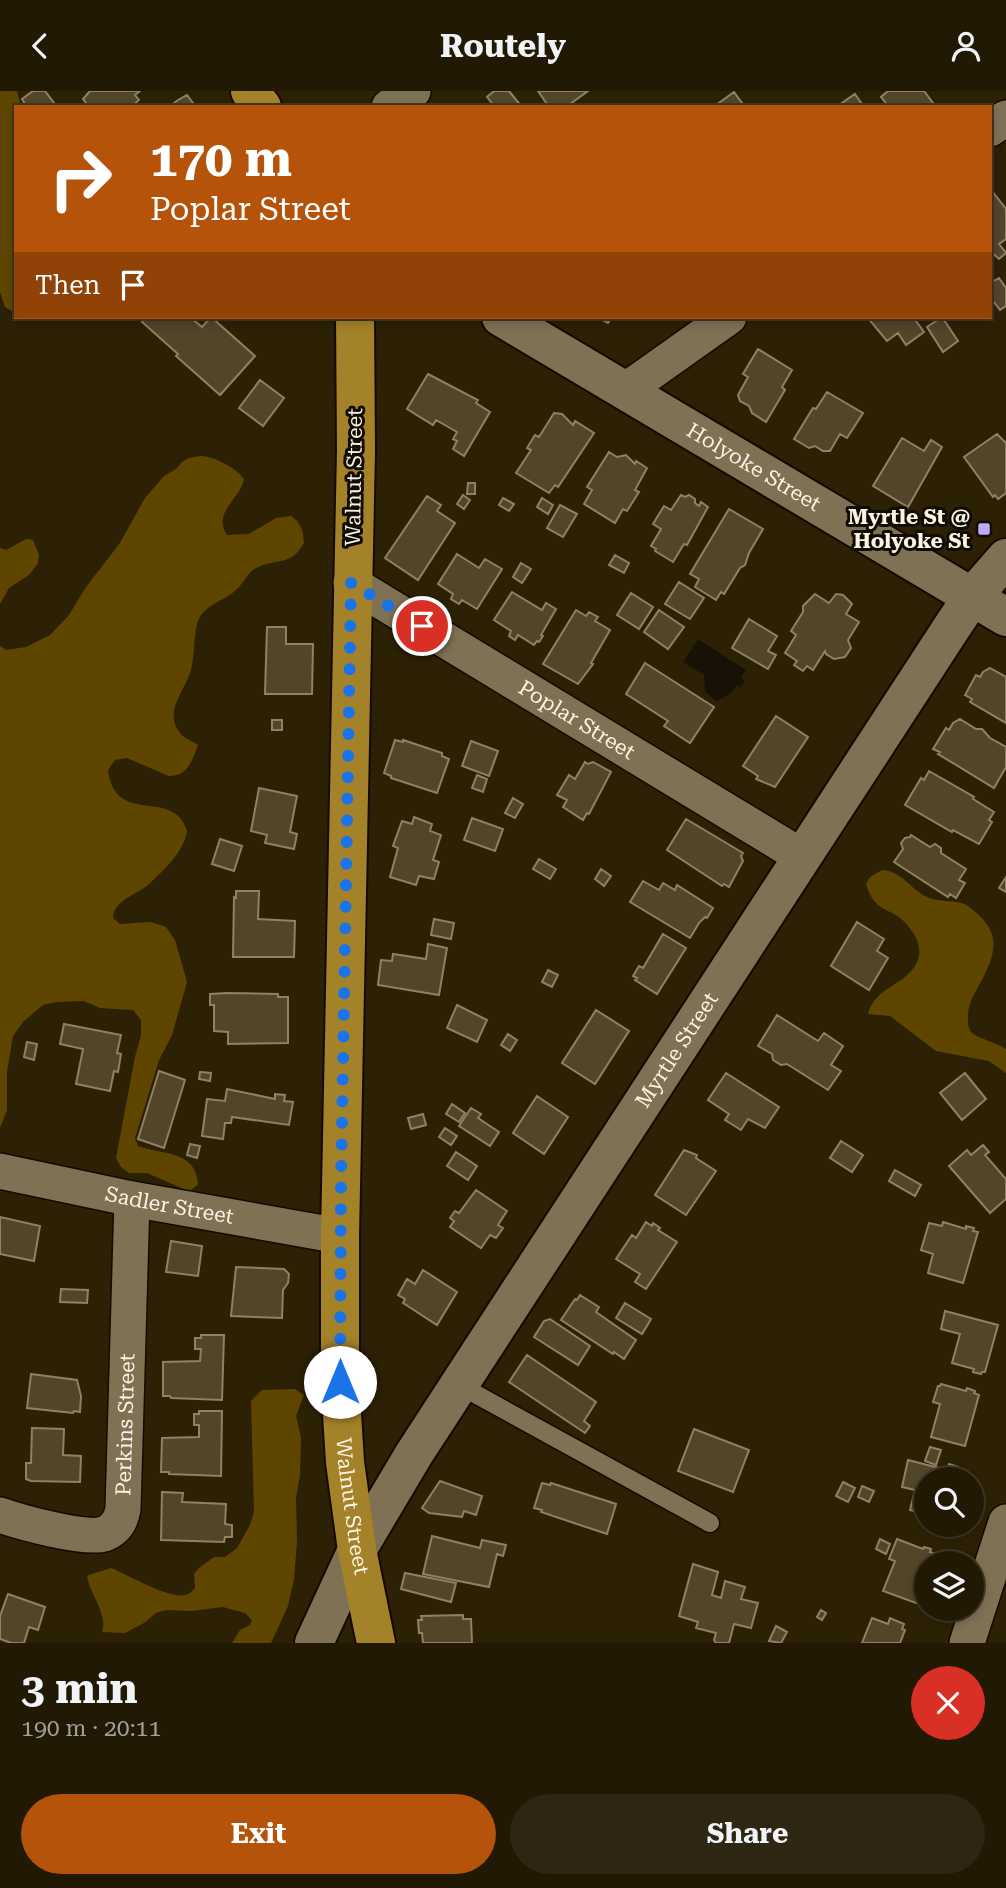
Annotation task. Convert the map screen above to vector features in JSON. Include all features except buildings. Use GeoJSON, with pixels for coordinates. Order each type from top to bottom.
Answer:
{"type":"FeatureCollection","features":[{"type":"Feature","properties":{"kind":"main road","name":"Walnut Street"},"geometry":{"type":"LineString","coordinates":[[355,319],[356,450],[351,583],[340,1236],[342,1430],[358,1550],[376,1643]]}},
{"type":"Feature","properties":{"kind":"main road","name":"Holyoke Street"},"geometry":{"type":"LineString","coordinates":[[504,319],[1006,617]]}},
{"type":"Feature","properties":{"kind":"main road","name":"Myrtle Street"},"geometry":{"type":"LineString","coordinates":[[314,1643],[358,1550],[414,1454],[972,597],[1006,558]]}},
{"type":"Feature","properties":{"kind":"street"},"geometry":{"type":"LineString","coordinates":[[392,105],[412,91]]}},
{"type":"Feature","properties":{"kind":"street"},"geometry":{"type":"LineString","coordinates":[[626,390],[726,319]]}},
{"type":"Feature","properties":{"kind":"street","name":"Poplar Street"},"geometry":{"type":"LineString","coordinates":[[351,583],[801,856]]}},
{"type":"Feature","properties":{"kind":"street","name":"Sadler Street"},"geometry":{"type":"LineString","coordinates":[[0,1171],[132,1199],[340,1236]]}},
{"type":"Feature","properties":{"kind":"street","name":"Perkins Street"},"geometry":{"type":"LineString","coordinates":[[0,1515],[54,1529],[96,1536],[110,1531],[120,1519],[123,1496],[132,1199]]}},
{"type":"Feature","properties":{"kind":"street"},"geometry":{"type":"LineString","coordinates":[[967,1643],[1006,1522]]}},
{"type":"Feature","properties":{"kind":"lane"},"geometry":{"type":"LineString","coordinates":[[459,1385],[710,1523]]}},
{"type":"Feature","properties":{"kind":"shaded area"},"geometry":{"type":"Polygon","coordinates":[[[0,91],[17,91],[20,105],[14,105],[12,311],[5,307],[0,292],[0,91]]]}},
{"type":"Feature","properties":{"kind":"shaded area"},"geometry":{"type":"Polygon","coordinates":[[[201,456],[224,463],[244,479],[225,513],[223,527],[227,535],[249,534],[276,518],[291,516],[298,521],[304,543],[289,558],[255,569],[236,590],[201,615],[196,628],[190,673],[174,713],[177,729],[184,737],[198,745],[188,767],[181,773],[169,776],[127,758],[115,760],[108,770],[113,787],[121,798],[170,811],[180,818],[187,831],[182,846],[172,861],[148,885],[121,902],[113,918],[120,924],[151,922],[166,927],[175,940],[187,982],[172,1035],[159,1060],[135,1138],[138,1146],[176,1156],[191,1165],[198,1184],[191,1190],[186,1190],[147,1173],[129,1173],[121,1167],[116,1158],[141,1035],[141,1020],[133,1010],[100,1008],[84,1001],[56,1002],[43,1005],[23,1022],[13,1036],[7,1072],[7,1110],[0,1128],[0,646],[6,650],[26,647],[50,635],[69,615],[86,587],[120,543],[145,498],[164,476],[182,462],[201,456]]]}},
{"type":"Feature","properties":{"kind":"shaded area"},"geometry":{"type":"Polygon","coordinates":[[[26,539],[33,540],[39,555],[38,563],[29,575],[9,588],[0,604],[0,548],[6,550],[26,539]]]}},
{"type":"Feature","properties":{"kind":"shaded area"},"geometry":{"type":"Polygon","coordinates":[[[698,639],[746,670],[741,678],[745,681],[741,687],[737,685],[731,693],[717,701],[705,692],[704,675],[683,662],[698,639]]]}},
{"type":"Feature","properties":{"kind":"shaded area"},"geometry":{"type":"Polygon","coordinates":[[[882,870],[901,877],[927,897],[968,906],[987,925],[992,934],[992,954],[970,1003],[968,1024],[974,1035],[1006,1049],[1006,1073],[989,1061],[936,1051],[890,1016],[868,1014],[877,998],[911,971],[919,958],[916,938],[909,927],[899,917],[879,905],[869,892],[866,884],[870,877],[882,870]]]}},
{"type":"Feature","properties":{"kind":"shaded area"},"geometry":{"type":"Polygon","coordinates":[[[295,1389],[304,1395],[296,1416],[301,1438],[294,1579],[288,1606],[271,1643],[232,1643],[240,1630],[250,1625],[252,1620],[245,1613],[223,1607],[191,1611],[166,1610],[156,1613],[125,1633],[102,1632],[103,1618],[89,1584],[89,1575],[111,1568],[159,1590],[185,1595],[195,1588],[194,1574],[199,1568],[214,1557],[225,1557],[237,1548],[254,1512],[251,1401],[262,1390],[295,1389]]]}},
{"type":"Feature","properties":{"kind":"place","name":"Myrtle St @ Holyoke St"},"geometry":{"type":"Point","coordinates":[984,529]}},
{"type":"Feature","properties":{"kind":"route"},"geometry":{"type":"LineString","coordinates":[[340,1382],[351,583],[422,626]]}}]}
